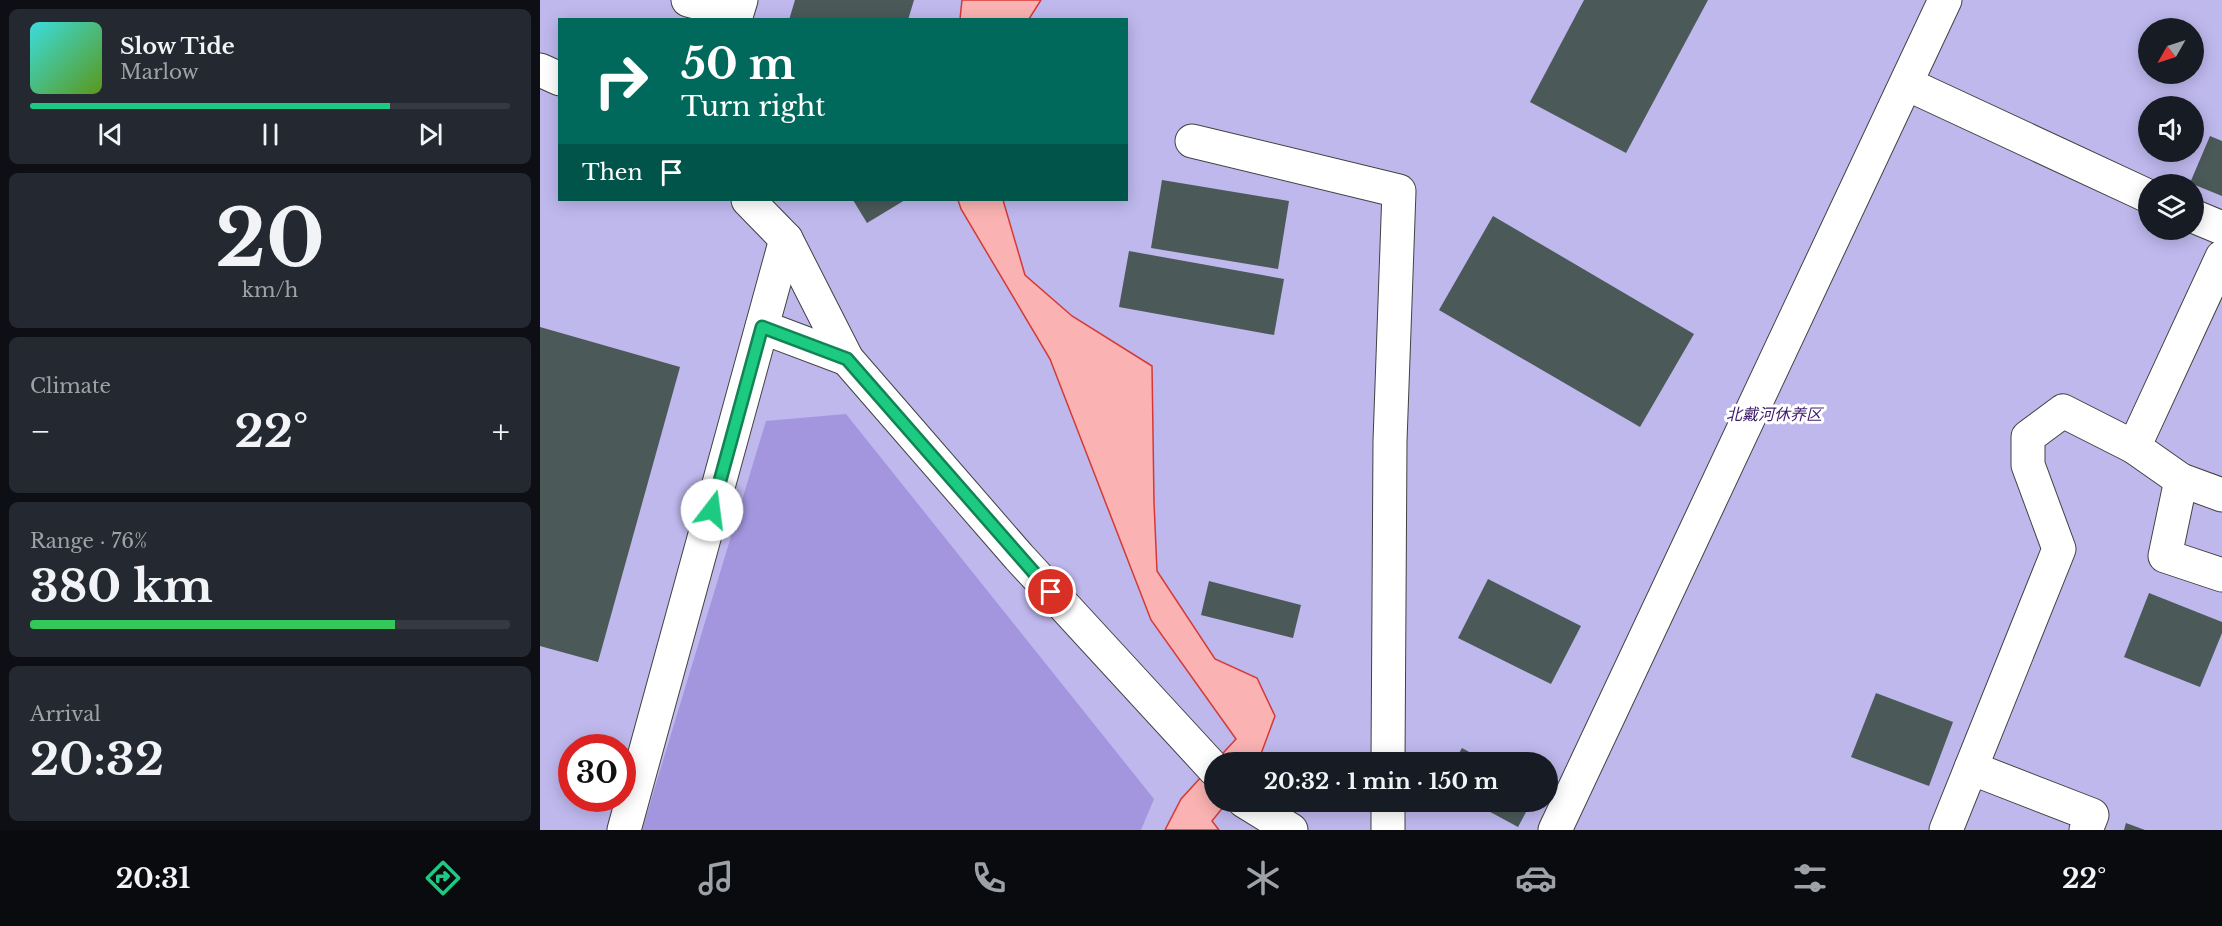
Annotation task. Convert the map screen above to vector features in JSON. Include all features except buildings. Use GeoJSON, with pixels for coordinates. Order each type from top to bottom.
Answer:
{"type":"FeatureCollection","features":[{"type":"Feature","properties":{"kind":"street"},"geometry":{"type":"LineString","coordinates":[[688,0],[737,13],[741,0]]}},
{"type":"Feature","properties":{"kind":"street"},"geometry":{"type":"LineString","coordinates":[[1555,830],[1946,0]]}},
{"type":"Feature","properties":{"kind":"street"},"geometry":{"type":"LineString","coordinates":[[540,70],[558,78]]}},
{"type":"Feature","properties":{"kind":"street"},"geometry":{"type":"LineString","coordinates":[[1906,84],[2138,191]]}},
{"type":"Feature","properties":{"kind":"street"},"geometry":{"type":"LineString","coordinates":[[1192,141],[1399,191],[1390,441],[1388,752]]}},
{"type":"Feature","properties":{"kind":"street"},"geometry":{"type":"LineString","coordinates":[[749,201],[786,239],[847,359],[1019,557],[1204,758]]}},
{"type":"Feature","properties":{"kind":"street"},"geometry":{"type":"LineString","coordinates":[[2204,221],[2222,228]]}},
{"type":"Feature","properties":{"kind":"street"},"geometry":{"type":"LineString","coordinates":[[624,830],[786,239]]}},
{"type":"Feature","properties":{"kind":"street"},"geometry":{"type":"LineString","coordinates":[[2134,447],[2222,257]]}},
{"type":"Feature","properties":{"kind":"street"},"geometry":{"type":"LineString","coordinates":[[762,327],[847,359]]}},
{"type":"Feature","properties":{"kind":"street"},"geometry":{"type":"LineString","coordinates":[[1946,830],[2059,549],[2028,465],[2028,437],[2063,411],[2134,447],[2181,480],[2222,495]]}},
{"type":"Feature","properties":{"kind":"street"},"geometry":{"type":"LineString","coordinates":[[2181,480],[2165,556],[2222,575]]}},
{"type":"Feature","properties":{"kind":"street"},"geometry":{"type":"LineString","coordinates":[[1971,768],[2092,815],[2086,830]]}},
{"type":"Feature","properties":{"kind":"street"},"geometry":{"type":"LineString","coordinates":[[1262,812],[1291,830]]}},
{"type":"Feature","properties":{"kind":"street"},"geometry":{"type":"LineString","coordinates":[[1388,812],[1388,830]]}},
{"type":"Feature","properties":{"kind":"green space","name":"北戴河休养区"},"geometry":{"type":"Polygon","coordinates":[[[540,0],[2222,0],[2222,830],[540,830],[540,0]]]}},
{"type":"Feature","properties":{"kind":"shaded area"},"geometry":{"type":"Polygon","coordinates":[[[962,0],[1041,0],[1030,18],[960,18],[962,0]]]}},
{"type":"Feature","properties":{"kind":"shaded area"},"geometry":{"type":"Polygon","coordinates":[[[958,201],[1003,201],[1025,275],[1072,316],[1152,366],[1157,571],[1215,659],[1257,678],[1275,716],[1262,752],[1224,752],[1236,739],[1151,620],[1050,359],[958,201]]]}},
{"type":"Feature","properties":{"kind":"shaded area"},"geometry":{"type":"Polygon","coordinates":[[[846,414],[1154,799],[1141,830],[642,830],[766,421],[846,414]]]}},
{"type":"Feature","properties":{"kind":"shaded area"},"geometry":{"type":"Polygon","coordinates":[[[1204,774],[1204,812],[1219,812],[1212,821],[1219,830],[1165,830],[1181,799],[1204,774]]]}},
{"type":"Feature","properties":{"kind":"route"},"geometry":{"type":"LineString","coordinates":[[712,510],[762,327],[847,359],[1051,592]]}}]}
